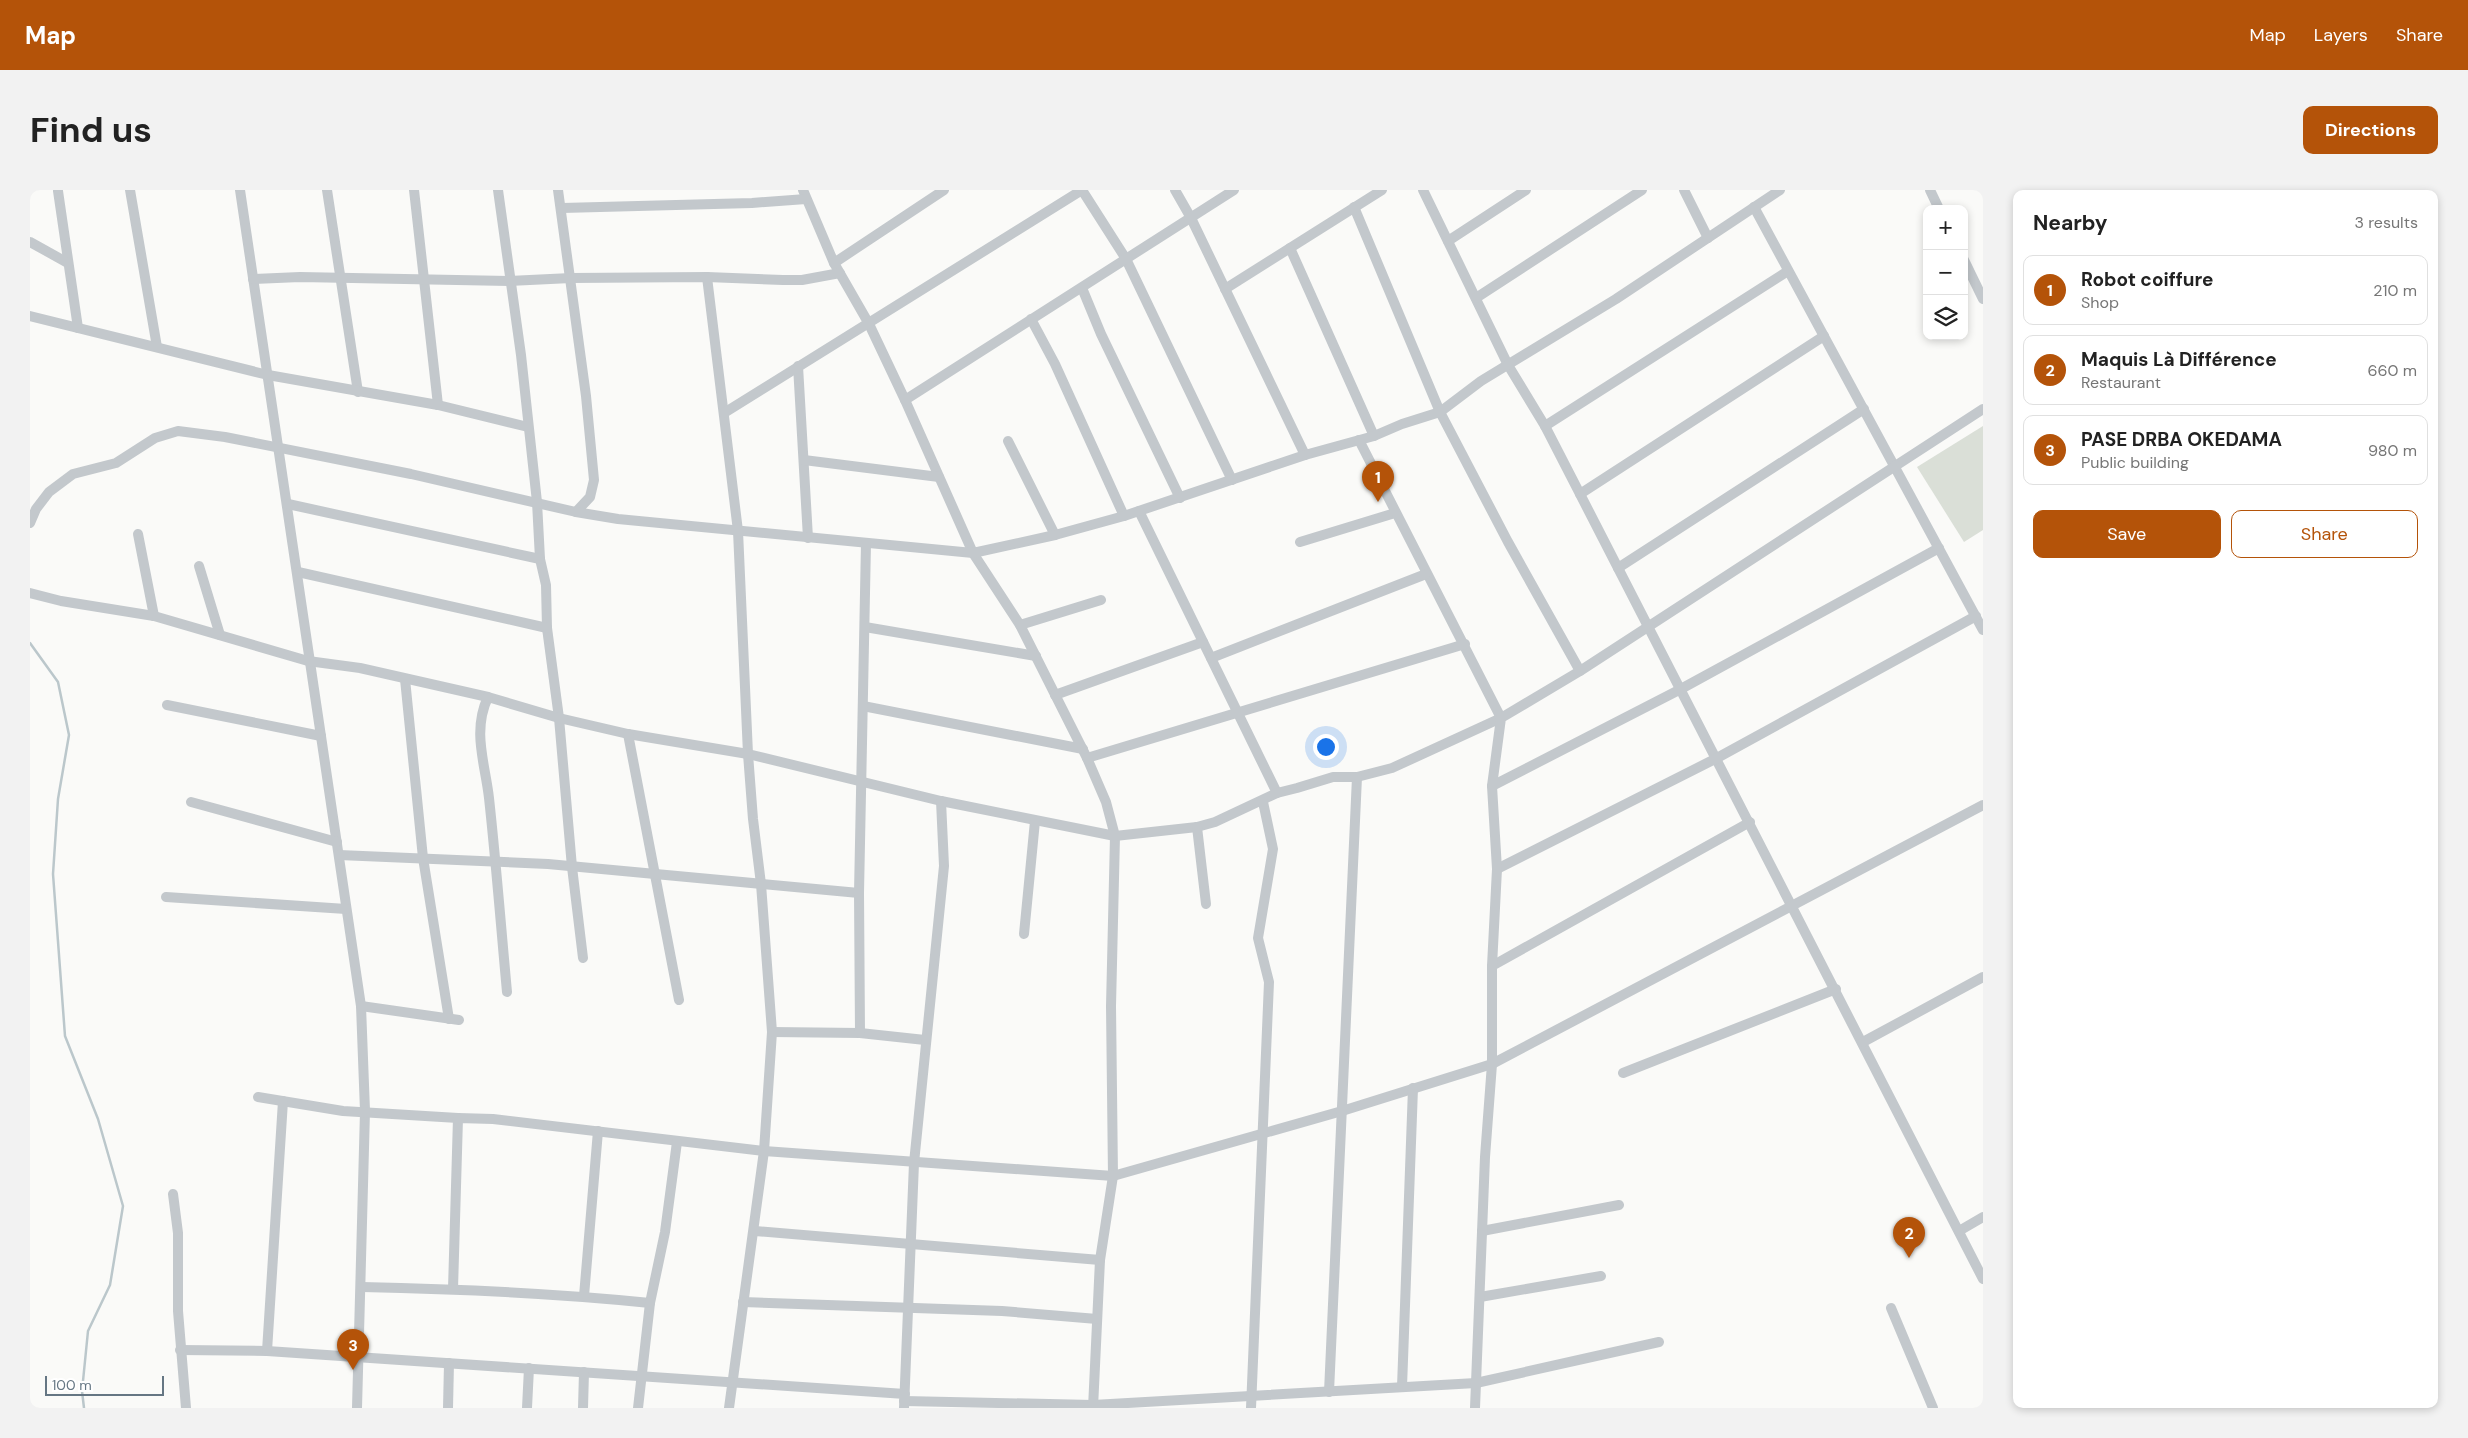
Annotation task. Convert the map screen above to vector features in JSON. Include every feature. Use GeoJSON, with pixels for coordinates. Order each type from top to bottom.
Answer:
{"type":"FeatureCollection","features":[{"type":"Feature","properties":{"kind":"street"},"geometry":{"type":"LineString","coordinates":[[130,190],[157,347]]}},
{"type":"Feature","properties":{"kind":"street"},"geometry":{"type":"LineString","coordinates":[[240,190],[288,504],[308,661],[322,736],[360,1006],[365,1111],[358,1408]]}},
{"type":"Feature","properties":{"kind":"street"},"geometry":{"type":"LineString","coordinates":[[327,190],[358,392]]}},
{"type":"Feature","properties":{"kind":"street"},"geometry":{"type":"LineString","coordinates":[[414,190],[438,406]]}},
{"type":"Feature","properties":{"kind":"street"},"geometry":{"type":"LineString","coordinates":[[498,190],[509,280],[521,354],[537,502],[540,559],[546,585],[547,628],[559,718],[572,867],[583,958]]}},
{"type":"Feature","properties":{"kind":"street"},"geometry":{"type":"LineString","coordinates":[[558,190],[562,208],[586,396],[594,480],[590,497],[576,512]]}},
{"type":"Feature","properties":{"kind":"street"},"geometry":{"type":"LineString","coordinates":[[834,263],[944,190]]}},
{"type":"Feature","properties":{"kind":"street"},"geometry":{"type":"LineString","coordinates":[[724,413],[1082,190],[1126,258],[1232,480]]}},
{"type":"Feature","properties":{"kind":"street"},"geometry":{"type":"LineString","coordinates":[[1175,190],[1192,218],[1304,455]]}},
{"type":"Feature","properties":{"kind":"street"},"geometry":{"type":"LineString","coordinates":[[905,400],[1234,190]]}},
{"type":"Feature","properties":{"kind":"street"},"geometry":{"type":"LineString","coordinates":[[1225,289],[1382,190]]}},
{"type":"Feature","properties":{"kind":"street"},"geometry":{"type":"LineString","coordinates":[[1423,190],[1508,365],[1545,426],[1750,822],[1791,906],[1836,989],[1983,1279]]}},
{"type":"Feature","properties":{"kind":"street"},"geometry":{"type":"LineString","coordinates":[[1448,241],[1526,190]]}},
{"type":"Feature","properties":{"kind":"street"},"geometry":{"type":"LineString","coordinates":[[1476,298],[1642,190]]}},
{"type":"Feature","properties":{"kind":"street"},"geometry":{"type":"LineString","coordinates":[[1684,190],[1708,238]]}},
{"type":"Feature","properties":{"kind":"street"},"geometry":{"type":"LineString","coordinates":[[30,523],[36,509],[60,482],[83,470],[116,463],[155,438],[178,431],[225,438],[279,450],[411,474],[576,512],[618,519],[973,553],[1055,535],[1124,516],[1304,455],[1374,436],[1402,424],[1440,412],[1481,381],[1616,299],[1780,190]]}},
{"type":"Feature","properties":{"kind":"street"},"geometry":{"type":"LineString","coordinates":[[1930,190],[1938,205]]}},
{"type":"Feature","properties":{"kind":"street"},"geometry":{"type":"LineString","coordinates":[[58,191],[78,328]]}},
{"type":"Feature","properties":{"kind":"street"},"geometry":{"type":"LineString","coordinates":[[562,208],[743,204],[804,192],[834,263],[869,324],[905,400],[973,553],[1020,625],[1085,753],[1106,802],[1115,836],[1111,1006],[1112,1176],[1100,1260],[1093,1407]]}},
{"type":"Feature","properties":{"kind":"street"},"geometry":{"type":"LineString","coordinates":[[1354,207],[1440,412],[1508,542],[1580,671]]}},
{"type":"Feature","properties":{"kind":"street"},"geometry":{"type":"LineString","coordinates":[[1754,207],[1983,630]]}},
{"type":"Feature","properties":{"kind":"street"},"geometry":{"type":"LineString","coordinates":[[30,242],[68,263]]}},
{"type":"Feature","properties":{"kind":"street"},"geometry":{"type":"LineString","coordinates":[[1290,248],[1374,436]]}},
{"type":"Feature","properties":{"kind":"street"},"geometry":{"type":"LineString","coordinates":[[1968,268],[1983,299]]}},
{"type":"Feature","properties":{"kind":"street"},"geometry":{"type":"LineString","coordinates":[[1545,426],[1788,271]]}},
{"type":"Feature","properties":{"kind":"street"},"geometry":{"type":"LineString","coordinates":[[253,279],[341,277],[509,280],[707,277],[802,280],[840,273]]}},
{"type":"Feature","properties":{"kind":"street"},"geometry":{"type":"LineString","coordinates":[[707,277],[738,531],[748,754],[761,884],[772,1032],[764,1151],[755,1232],[743,1302],[729,1408]]}},
{"type":"Feature","properties":{"kind":"street"},"geometry":{"type":"LineString","coordinates":[[1082,288],[1101,334],[1180,498]]}},
{"type":"Feature","properties":{"kind":"street"},"geometry":{"type":"LineString","coordinates":[[30,316],[268,375],[438,406],[528,427]]}},
{"type":"Feature","properties":{"kind":"street"},"geometry":{"type":"LineString","coordinates":[[1031,319],[1055,364],[1124,516]]}},
{"type":"Feature","properties":{"kind":"street"},"geometry":{"type":"LineString","coordinates":[[1580,494],[1824,336]]}},
{"type":"Feature","properties":{"kind":"street"},"geometry":{"type":"LineString","coordinates":[[798,366],[808,538]]}},
{"type":"Feature","properties":{"kind":"street"},"geometry":{"type":"LineString","coordinates":[[1618,568],[1864,409]]}},
{"type":"Feature","properties":{"kind":"street"},"geometry":{"type":"LineString","coordinates":[[30,593],[61,601],[154,616],[308,661],[360,668],[488,696],[559,718],[628,734],[748,754],[941,801],[1115,836],[1197,827],[1263,802],[1277,794],[1333,777],[1357,777],[1392,768],[1501,718],[1580,671],[1983,409]]}},
{"type":"Feature","properties":{"kind":"street"},"geometry":{"type":"LineString","coordinates":[[1359,440],[1426,574],[1465,644],[1501,718],[1492,786],[1497,869],[1492,966],[1492,1064],[1482,1231],[1475,1408]]}},
{"type":"Feature","properties":{"kind":"street"},"geometry":{"type":"LineString","coordinates":[[1008,441],[1055,535]]}},
{"type":"Feature","properties":{"kind":"street"},"geometry":{"type":"LineString","coordinates":[[804,460],[939,477]]}},
{"type":"Feature","properties":{"kind":"street"},"geometry":{"type":"LineString","coordinates":[[288,504],[540,559]]}},
{"type":"Feature","properties":{"kind":"street"},"geometry":{"type":"LineString","coordinates":[[1139,511],[1277,794]]}},
{"type":"Feature","properties":{"kind":"street"},"geometry":{"type":"LineString","coordinates":[[1300,542],[1395,513]]}},
{"type":"Feature","properties":{"kind":"street"},"geometry":{"type":"LineString","coordinates":[[138,534],[154,616]]}},
{"type":"Feature","properties":{"kind":"street"},"geometry":{"type":"LineString","coordinates":[[860,1034],[860,893],[866,544]]}},
{"type":"Feature","properties":{"kind":"street"},"geometry":{"type":"LineString","coordinates":[[1492,786],[1680,690],[1939,548]]}},
{"type":"Feature","properties":{"kind":"street"},"geometry":{"type":"LineString","coordinates":[[199,566],[220,635]]}},
{"type":"Feature","properties":{"kind":"street"},"geometry":{"type":"LineString","coordinates":[[298,572],[547,628]]}},
{"type":"Feature","properties":{"kind":"street"},"geometry":{"type":"LineString","coordinates":[[1211,658],[1426,574]]}},
{"type":"Feature","properties":{"kind":"street"},"geometry":{"type":"LineString","coordinates":[[1020,625],[1101,600]]}},
{"type":"Feature","properties":{"kind":"street"},"geometry":{"type":"LineString","coordinates":[[1497,869],[1717,758],[1976,616]]}},
{"type":"Feature","properties":{"kind":"street"},"geometry":{"type":"LineString","coordinates":[[864,627],[1036,656]]}},
{"type":"Feature","properties":{"kind":"street"},"geometry":{"type":"LineString","coordinates":[[1055,695],[1203,642]]}},
{"type":"Feature","properties":{"kind":"street"},"geometry":{"type":"LineString","coordinates":[[864,706],[1085,753],[1238,712],[1465,644]]}},
{"type":"Feature","properties":{"kind":"street"},"geometry":{"type":"LineString","coordinates":[[360,1006],[454,1020],[423,858],[405,679]]}},
{"type":"Feature","properties":{"kind":"street"},"geometry":{"type":"LineString","coordinates":[[488,696],[480,718],[480,744],[489,796],[507,992]]}},
{"type":"Feature","properties":{"kind":"street"},"geometry":{"type":"LineString","coordinates":[[167,705],[322,736]]}},
{"type":"Feature","properties":{"kind":"street"},"geometry":{"type":"LineString","coordinates":[[628,734],[653,875],[679,1000]]}},
{"type":"Feature","properties":{"kind":"street"},"geometry":{"type":"LineString","coordinates":[[1329,1392],[1357,777]]}},
{"type":"Feature","properties":{"kind":"street"},"geometry":{"type":"LineString","coordinates":[[904,1401],[914,1163],[944,866],[941,801]]}},
{"type":"Feature","properties":{"kind":"street"},"geometry":{"type":"LineString","coordinates":[[191,802],[336,842]]}},
{"type":"Feature","properties":{"kind":"street"},"geometry":{"type":"LineString","coordinates":[[1251,1408],[1269,982],[1258,938],[1273,848],[1263,802]]}},
{"type":"Feature","properties":{"kind":"street"},"geometry":{"type":"LineString","coordinates":[[258,1097],[343,1111],[493,1119],[764,1151],[1112,1176],[1342,1110],[1492,1064],[1983,805]]}},
{"type":"Feature","properties":{"kind":"street"},"geometry":{"type":"LineString","coordinates":[[1024,934],[1035,821]]}},
{"type":"Feature","properties":{"kind":"street"},"geometry":{"type":"LineString","coordinates":[[1492,966],[1750,822]]}},
{"type":"Feature","properties":{"kind":"street"},"geometry":{"type":"LineString","coordinates":[[1197,827],[1206,904]]}},
{"type":"Feature","properties":{"kind":"street"},"geometry":{"type":"LineString","coordinates":[[339,855],[494,861],[860,893]]}},
{"type":"Feature","properties":{"kind":"street"},"geometry":{"type":"LineString","coordinates":[[166,897],[346,909]]}},
{"type":"Feature","properties":{"kind":"street"},"geometry":{"type":"LineString","coordinates":[[1863,1042],[1983,977]]}},
{"type":"Feature","properties":{"kind":"street"},"geometry":{"type":"LineString","coordinates":[[1624,1073],[1836,989]]}},
{"type":"Feature","properties":{"kind":"street"},"geometry":{"type":"LineString","coordinates":[[772,1032],[860,1034],[926,1040]]}},
{"type":"Feature","properties":{"kind":"street"},"geometry":{"type":"LineString","coordinates":[[1402,1388],[1413,1088]]}},
{"type":"Feature","properties":{"kind":"street"},"geometry":{"type":"LineString","coordinates":[[267,1351],[282,1101]]}},
{"type":"Feature","properties":{"kind":"street"},"geometry":{"type":"LineString","coordinates":[[453,1289],[458,1118]]}},
{"type":"Feature","properties":{"kind":"street"},"geometry":{"type":"LineString","coordinates":[[584,1296],[598,1130]]}},
{"type":"Feature","properties":{"kind":"street"},"geometry":{"type":"LineString","coordinates":[[638,1408],[650,1303],[665,1232],[677,1142]]}},
{"type":"Feature","properties":{"kind":"street"},"geometry":{"type":"LineString","coordinates":[[173,1194],[178,1233],[180,1350],[184,1362],[186,1408]]}},
{"type":"Feature","properties":{"kind":"street"},"geometry":{"type":"LineString","coordinates":[[1482,1231],[1618,1206]]}},
{"type":"Feature","properties":{"kind":"street"},"geometry":{"type":"LineString","coordinates":[[1960,1231],[1983,1217]]}},
{"type":"Feature","properties":{"kind":"street"},"geometry":{"type":"LineString","coordinates":[[755,1232],[1100,1260]]}},
{"type":"Feature","properties":{"kind":"street"},"geometry":{"type":"LineString","coordinates":[[1480,1297],[1601,1276]]}},
{"type":"Feature","properties":{"kind":"street"},"geometry":{"type":"LineString","coordinates":[[362,1287],[453,1289],[584,1296],[650,1303]]}},
{"type":"Feature","properties":{"kind":"street"},"geometry":{"type":"LineString","coordinates":[[743,1302],[1002,1310],[1097,1319]]}},
{"type":"Feature","properties":{"kind":"street"},"geometry":{"type":"LineString","coordinates":[[1891,1308],[1933,1408]]}},
{"type":"Feature","properties":{"kind":"street"},"geometry":{"type":"LineString","coordinates":[[180,1350],[267,1351],[733,1382],[904,1401],[1093,1407],[1476,1383],[1659,1342]]}},
{"type":"Feature","properties":{"kind":"street"},"geometry":{"type":"LineString","coordinates":[[448,1408],[449,1363]]}},
{"type":"Feature","properties":{"kind":"street"},"geometry":{"type":"LineString","coordinates":[[527,1408],[529,1368]]}},
{"type":"Feature","properties":{"kind":"street"},"geometry":{"type":"LineString","coordinates":[[583,1408],[584,1372]]}},
{"type":"Feature","properties":{"kind":"shaded area"},"geometry":{"type":"Polygon","coordinates":[[[1983,426],[1983,530],[1964,542],[1917,467],[1983,426]]]}},
{"type":"Feature","properties":{"kind":"waterway"},"geometry":{"type":"LineString","coordinates":[[30,643],[58,682],[69,735],[58,799],[53,874],[65,1036],[98,1119],[123,1206],[110,1285],[88,1331],[82,1391],[84,1408]]}},
{"type":"Feature","properties":{"kind":"place","name":"Robot coiffure"},"geometry":{"type":"Point","coordinates":[1378,502]}},
{"type":"Feature","properties":{"kind":"place","name":"Maquis Là Différence"},"geometry":{"type":"Point","coordinates":[1909,1258]}},
{"type":"Feature","properties":{"kind":"place","name":"PASE DRBA OKEDAMA"},"geometry":{"type":"Point","coordinates":[353,1370]}}]}
